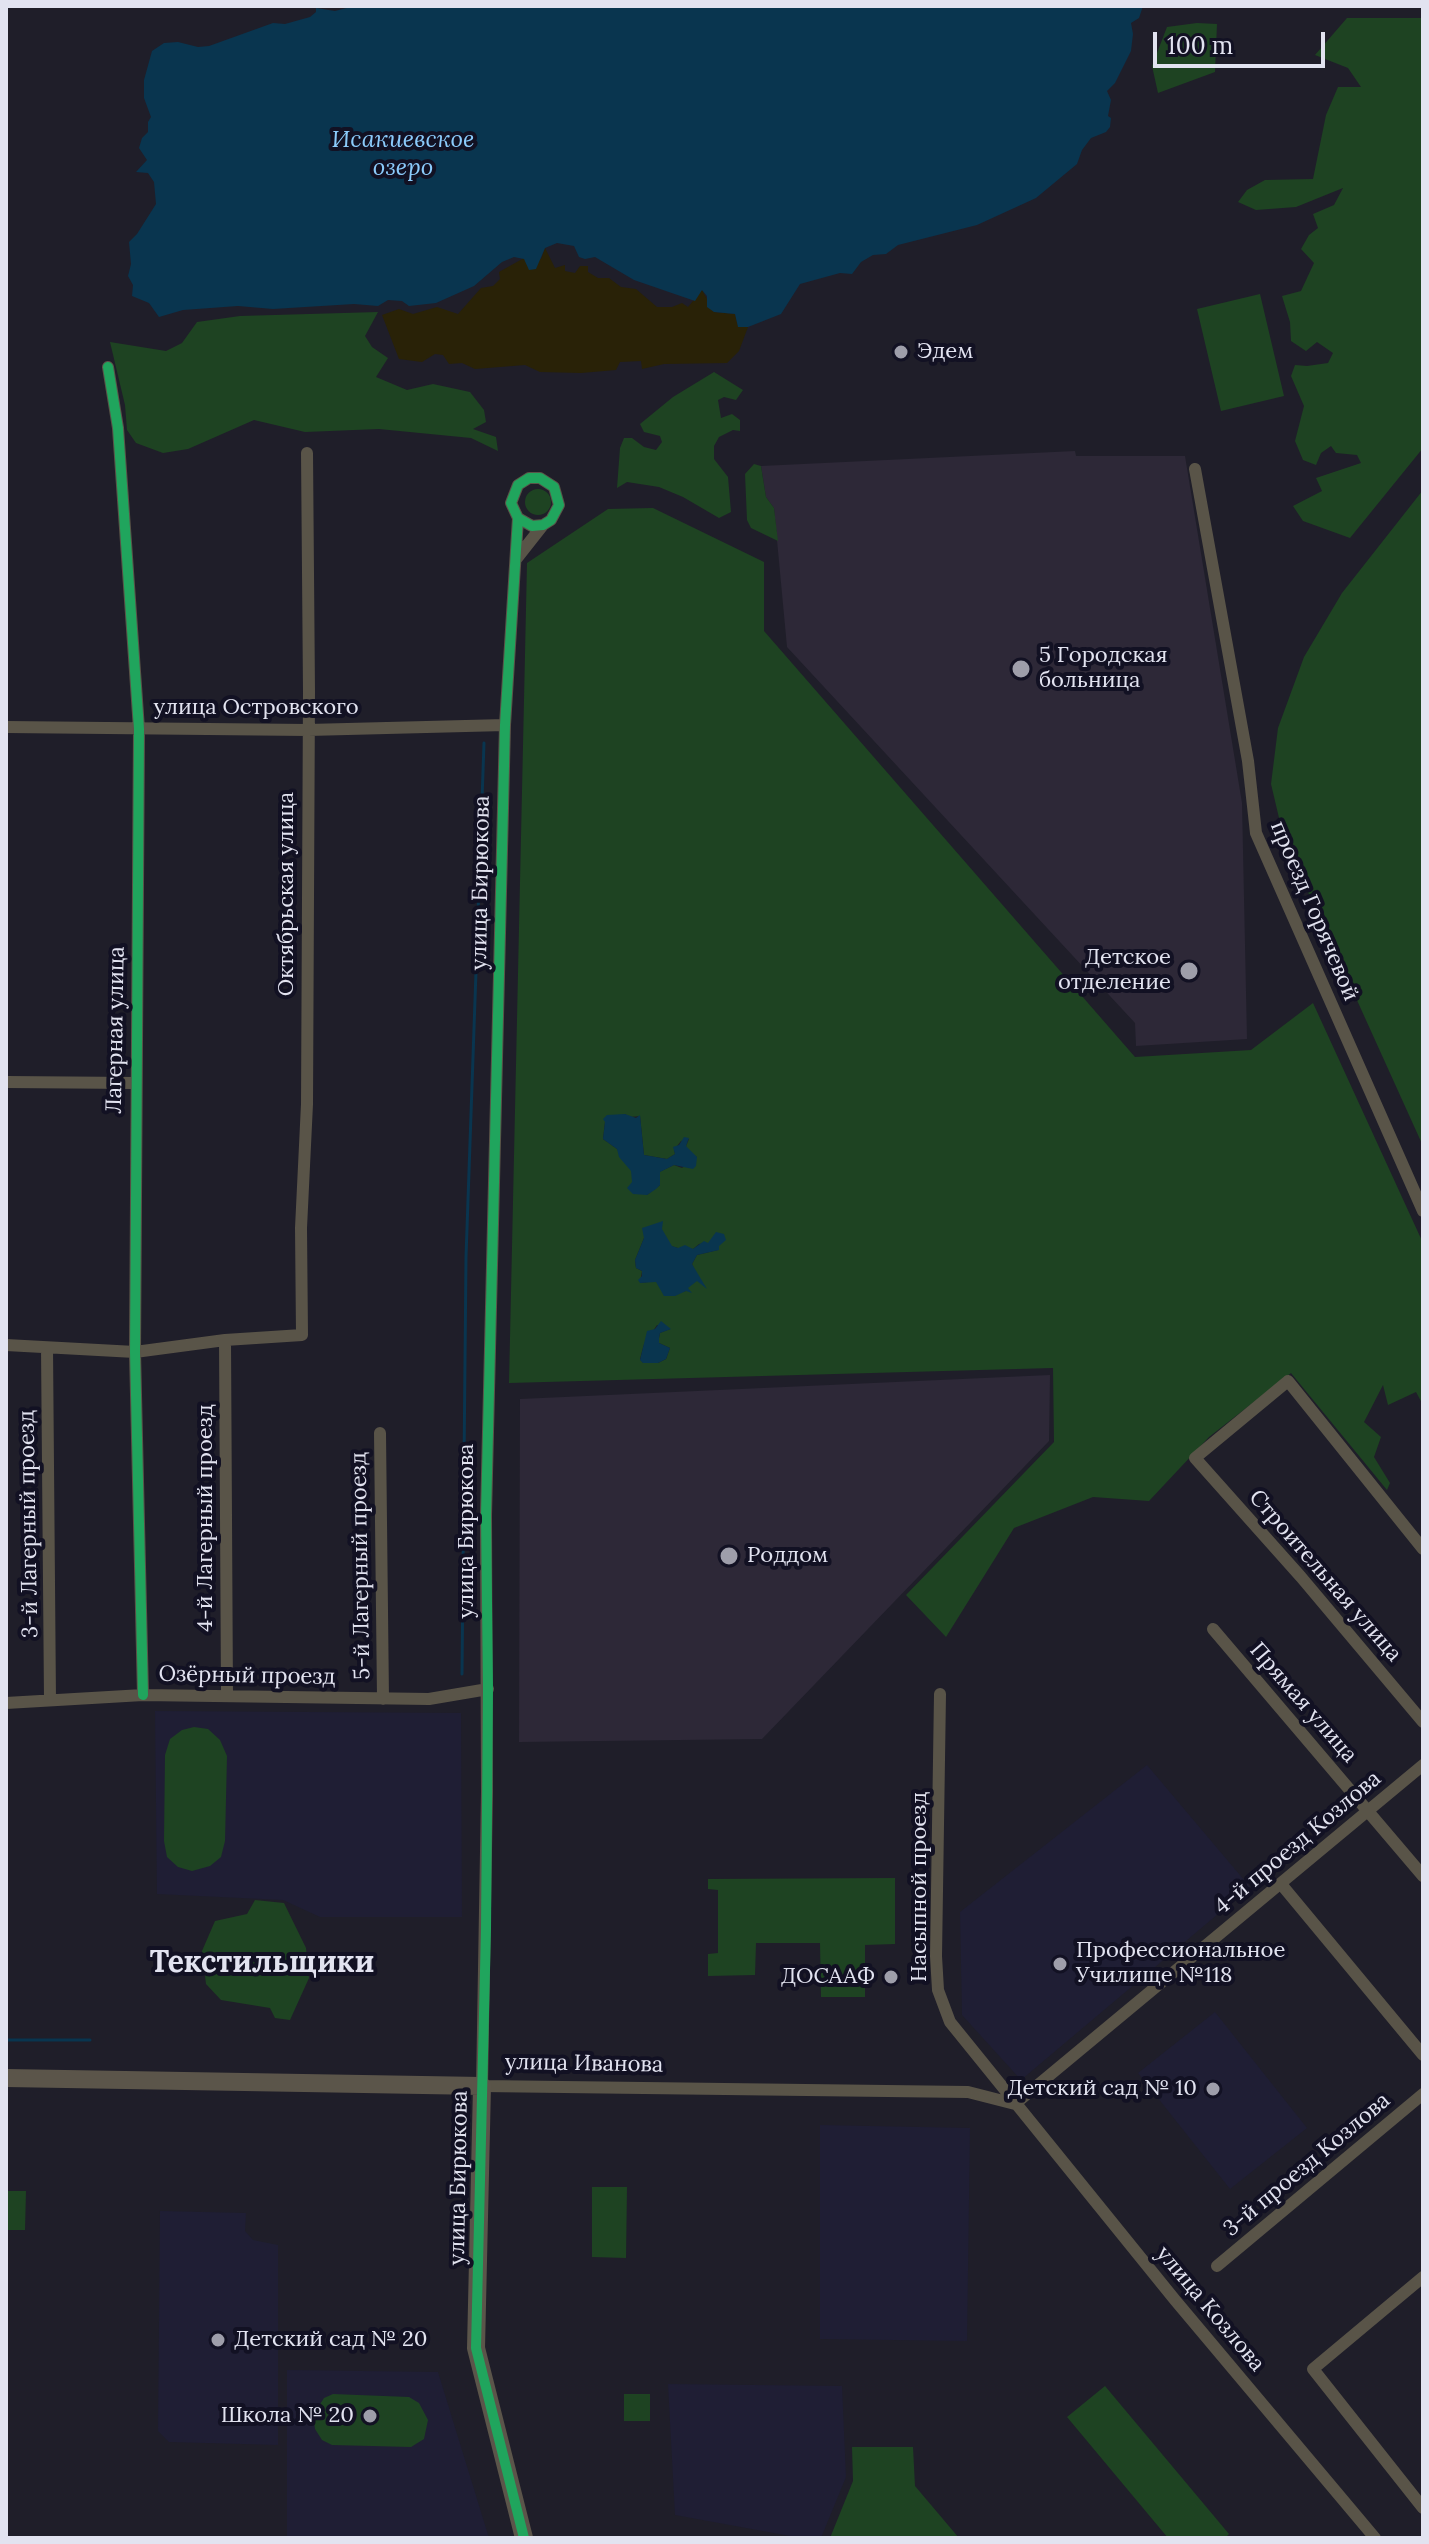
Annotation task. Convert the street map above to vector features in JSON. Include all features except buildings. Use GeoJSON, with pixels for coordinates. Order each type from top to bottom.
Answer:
{"type":"FeatureCollection","features":[{"type":"Feature","properties":{"kind":"street","name":"Лагерная улица"},"geometry":{"type":"LineString","coordinates":[[108,367],[118,428],[139,729],[135,1352],[143,1695]]}},
{"type":"Feature","properties":{"kind":"street","name":"Октябрьская улица"},"geometry":{"type":"LineString","coordinates":[[225,1340],[302,1335],[301,1228],[307,1104],[307,453]]}},
{"type":"Feature","properties":{"kind":"street","name":"проезд Горячевой"},"geometry":{"type":"LineString","coordinates":[[1195,469],[1248,761],[1256,833],[1423,1211]]}},
{"type":"Feature","properties":{"kind":"street","name":"улица Бирюкова"},"geometry":{"type":"LineString","coordinates":[[515,561],[556,513],[559,500],[554,487],[540,478],[522,481],[513,492],[511,503],[518,518],[515,561],[505,725],[486,1515],[488,1689],[476,2348],[524,2538]]}},
{"type":"Feature","properties":{"kind":"street"},"geometry":{"type":"LineString","coordinates":[[518,518],[532,526],[543,525]]}},
{"type":"Feature","properties":{"kind":"street","name":"улица Островского"},"geometry":{"type":"LineString","coordinates":[[6,727],[308,730],[505,725]]}},
{"type":"Feature","properties":{"kind":"street"},"geometry":{"type":"LineString","coordinates":[[6,1082],[135,1083]]}},
{"type":"Feature","properties":{"kind":"street"},"geometry":{"type":"LineString","coordinates":[[6,1345],[135,1352],[225,1340]]}},
{"type":"Feature","properties":{"kind":"street","name":"4-й Лагерный проезд"},"geometry":{"type":"LineString","coordinates":[[225,1340],[227,1696]]}},
{"type":"Feature","properties":{"kind":"street","name":"3-й Лагерный проезд"},"geometry":{"type":"LineString","coordinates":[[47,1348],[50,1700]]}},
{"type":"Feature","properties":{"kind":"street","name":"Строительная улица"},"geometry":{"type":"LineString","coordinates":[[1423,1549],[1288,1381],[1195,1458],[1301,1577],[1423,1722]]}},
{"type":"Feature","properties":{"kind":"street","name":"5-й Лагерный проезд"},"geometry":{"type":"LineString","coordinates":[[380,1433],[383,1699]]}},
{"type":"Feature","properties":{"kind":"street","name":"Прямая улица"},"geometry":{"type":"LineString","coordinates":[[1213,1629],[1423,1876]]}},
{"type":"Feature","properties":{"kind":"street","name":"Озёрный проезд"},"geometry":{"type":"LineString","coordinates":[[6,1703],[143,1695],[429,1699],[488,1689]]}},
{"type":"Feature","properties":{"kind":"street","name":"Насыпной проезд"},"geometry":{"type":"LineString","coordinates":[[940,1694],[938,1990],[950,2022],[1015,2104]]}},
{"type":"Feature","properties":{"kind":"street","name":"4-й проезд Козлова"},"geometry":{"type":"LineString","coordinates":[[1015,2104],[1423,1765]]}},
{"type":"Feature","properties":{"kind":"street"},"geometry":{"type":"LineString","coordinates":[[1281,1884],[1423,2055]]}},
{"type":"Feature","properties":{"kind":"street","name":"улица Иванова"},"geometry":{"type":"LineString","coordinates":[[6,2078],[968,2092],[1015,2104]]}},
{"type":"Feature","properties":{"kind":"street","name":"3-й проезд Козлова"},"geometry":{"type":"LineString","coordinates":[[1217,2266],[1423,2094]]}},
{"type":"Feature","properties":{"kind":"street","name":"улица Козлова"},"geometry":{"type":"LineString","coordinates":[[1015,2104],[1375,2538]]}},
{"type":"Feature","properties":{"kind":"street"},"geometry":{"type":"LineString","coordinates":[[1423,2277],[1313,2369],[1423,2508]]}},
{"type":"Feature","properties":{"kind":"shaded area"},"geometry":{"type":"Polygon","coordinates":[[[1075,451],[1076,456],[1185,456],[1242,803],[1247,1039],[1136,1046],[1135,1023],[787,647],[774,508],[766,497],[761,466],[1075,451]]]}},
{"type":"Feature","properties":{"kind":"shaded area","name":"Роддом"},"geometry":{"type":"Polygon","coordinates":[[[1050,1375],[1049,1441],[762,1739],[519,1742],[520,1399],[1050,1375]]]}},
{"type":"Feature","properties":{"kind":"shaded area"},"geometry":{"type":"Polygon","coordinates":[[[155,1711],[461,1713],[462,1917],[320,1917],[283,1900],[157,1894],[155,1711]]]}},
{"type":"Feature","properties":{"kind":"shaded area","name":"Профессиональное Училище №118"},"geometry":{"type":"Polygon","coordinates":[[[1147,1765],[1250,1887],[1021,2080],[962,2015],[960,1912],[1147,1765]]]}},
{"type":"Feature","properties":{"kind":"shaded area","name":"Детский сад № 10"},"geometry":{"type":"Polygon","coordinates":[[[1215,2012],[1307,2128],[1230,2189],[1138,2073],[1215,2012]]]}},
{"type":"Feature","properties":{"kind":"shaded area"},"geometry":{"type":"Polygon","coordinates":[[[820,2125],[970,2128],[967,2341],[820,2339],[820,2125]]]}},
{"type":"Feature","properties":{"kind":"shaded area","name":"Детский сад № 20"},"geometry":{"type":"Polygon","coordinates":[[[160,2211],[246,2213],[245,2231],[253,2240],[278,2245],[278,2445],[169,2442],[158,2431],[160,2211]]]}},
{"type":"Feature","properties":{"kind":"shaded area","name":"Школа № 20"},"geometry":{"type":"Polygon","coordinates":[[[287,2370],[438,2372],[489,2538],[287,2538],[287,2370]]]}},
{"type":"Feature","properties":{"kind":"shaded area"},"geometry":{"type":"Polygon","coordinates":[[[668,2384],[842,2386],[846,2477],[821,2538],[790,2536],[675,2515],[668,2384]]]}},
{"type":"Feature","properties":{"kind":"green space"},"geometry":{"type":"Polygon","coordinates":[[[1347,18],[1423,18],[1423,448],[1350,538],[1303,521],[1293,506],[1322,491],[1316,478],[1361,463],[1357,455],[1336,453],[1331,446],[1321,453],[1316,465],[1303,460],[1295,441],[1304,406],[1291,376],[1295,365],[1328,363],[1333,353],[1317,342],[1306,351],[1291,341],[1290,322],[1282,296],[1301,291],[1314,263],[1301,249],[1309,235],[1318,228],[1313,214],[1334,205],[1343,188],[1296,207],[1256,210],[1238,202],[1247,190],[1265,180],[1313,179],[1326,115],[1338,87],[1361,87],[1348,68],[1315,55],[1347,18]]]}},
{"type":"Feature","properties":{"kind":"green space"},"geometry":{"type":"Polygon","coordinates":[[[1217,24],[1215,72],[1158,93],[1152,66],[1167,27],[1217,24]]]}},
{"type":"Feature","properties":{"kind":"green space"},"geometry":{"type":"Polygon","coordinates":[[[1260,294],[1284,396],[1221,411],[1197,309],[1260,294]]]}},
{"type":"Feature","properties":{"kind":"green space"},"geometry":{"type":"Polygon","coordinates":[[[378,312],[365,336],[372,347],[388,358],[376,377],[407,390],[433,384],[470,392],[484,410],[486,422],[473,429],[496,437],[498,451],[471,438],[379,429],[305,432],[254,420],[188,449],[163,453],[136,443],[127,430],[125,405],[110,342],[166,351],[182,343],[197,322],[240,316],[378,312]]]}},
{"type":"Feature","properties":{"kind":"green space"},"geometry":{"type":"Polygon","coordinates":[[[714,372],[743,390],[736,400],[724,397],[718,400],[721,418],[732,414],[740,420],[740,431],[733,430],[719,437],[714,446],[714,459],[728,477],[731,512],[719,518],[659,487],[627,482],[617,488],[620,448],[624,438],[632,438],[644,447],[656,450],[662,442],[660,436],[644,432],[640,424],[673,397],[714,372]]]}},
{"type":"Feature","properties":{"kind":"green space"},"geometry":{"type":"Polygon","coordinates":[[[754,464],[761,466],[766,497],[774,508],[778,541],[751,528],[747,520],[745,474],[754,464]]]}},
{"type":"Feature","properties":{"kind":"green space"},"geometry":{"type":"Polygon","coordinates":[[[538,489],[547,493],[551,502],[547,511],[538,515],[529,511],[525,502],[529,493],[538,489]]]}},
{"type":"Feature","properties":{"kind":"green space"},"geometry":{"type":"Polygon","coordinates":[[[1423,490],[1423,1146],[1284,839],[1271,784],[1278,728],[1304,657],[1342,593],[1423,490]]]}},
{"type":"Feature","properties":{"kind":"green space"},"geometry":{"type":"Polygon","coordinates":[[[653,508],[764,562],[764,631],[1135,1057],[1251,1050],[1313,1003],[1423,1243],[1423,1405],[1416,1392],[1388,1405],[1383,1385],[1364,1422],[1381,1437],[1374,1457],[1390,1483],[1387,1490],[1291,1373],[1209,1437],[1149,1501],[1093,1497],[1014,1528],[946,1637],[906,1595],[1054,1442],[1053,1368],[509,1383],[527,563],[608,509],[653,508]],[[625,1114],[605,1122],[603,1139],[617,1149],[632,1171],[632,1182],[647,1195],[660,1185],[659,1172],[674,1165],[682,1168],[697,1157],[688,1151],[686,1146],[689,1139],[681,1141],[674,1150],[675,1154],[667,1159],[644,1155],[640,1116],[625,1114]],[[644,1238],[635,1260],[636,1268],[642,1271],[640,1283],[656,1281],[663,1290],[678,1293],[686,1291],[695,1271],[692,1264],[697,1255],[718,1250],[708,1243],[699,1244],[693,1249],[678,1248],[644,1238]],[[657,1325],[644,1344],[640,1359],[643,1363],[658,1363],[666,1359],[670,1348],[659,1343],[659,1338],[660,1333],[670,1329],[657,1325]]]}},
{"type":"Feature","properties":{"kind":"green space"},"geometry":{"type":"Polygon","coordinates":[[[194,1727],[208,1729],[220,1740],[227,1756],[225,1841],[221,1857],[210,1866],[192,1871],[178,1867],[167,1857],[164,1841],[165,1755],[170,1739],[182,1730],[194,1727]]]}},
{"type":"Feature","properties":{"kind":"green space"},"geometry":{"type":"Polygon","coordinates":[[[895,1878],[895,1944],[865,1945],[865,1997],[821,1997],[820,1943],[756,1943],[755,1975],[708,1976],[708,1954],[718,1953],[718,1890],[708,1889],[708,1879],[895,1878]]]}},
{"type":"Feature","properties":{"kind":"green space"},"geometry":{"type":"Polygon","coordinates":[[[255,1900],[284,1903],[306,1948],[309,1978],[290,2020],[275,2018],[270,2008],[221,2000],[206,1984],[202,1951],[215,1921],[247,1914],[255,1900]]]}},
{"type":"Feature","properties":{"kind":"green space"},"geometry":{"type":"Polygon","coordinates":[[[592,2187],[627,2187],[626,2258],[592,2257],[592,2187]]]}},
{"type":"Feature","properties":{"kind":"green space"},"geometry":{"type":"Polygon","coordinates":[[[6,2191],[26,2191],[25,2230],[6,2230],[6,2191]]]}},
{"type":"Feature","properties":{"kind":"green space"},"geometry":{"type":"Polygon","coordinates":[[[1105,2386],[1229,2534],[1225,2538],[1168,2538],[1067,2417],[1105,2386]]]}},
{"type":"Feature","properties":{"kind":"green space"},"geometry":{"type":"Polygon","coordinates":[[[333,2394],[409,2397],[419,2403],[428,2420],[424,2439],[411,2447],[332,2445],[322,2440],[315,2429],[313,2415],[324,2398],[333,2394]]]}},
{"type":"Feature","properties":{"kind":"green space"},"geometry":{"type":"Polygon","coordinates":[[[624,2394],[650,2394],[650,2421],[624,2421],[624,2394]]]}},
{"type":"Feature","properties":{"kind":"green space"},"geometry":{"type":"Polygon","coordinates":[[[852,2447],[913,2447],[915,2486],[959,2538],[830,2538],[853,2481],[852,2447]]]}},
{"type":"Feature","properties":{"kind":"sand"},"geometry":{"type":"Polygon","coordinates":[[[545,248],[555,268],[565,265],[565,271],[575,273],[580,266],[588,266],[588,272],[598,278],[609,278],[621,287],[636,289],[657,307],[682,303],[688,307],[702,290],[714,312],[735,314],[738,326],[748,327],[739,351],[727,363],[664,364],[642,369],[641,361],[620,362],[616,370],[581,373],[540,372],[525,365],[475,369],[462,363],[449,364],[443,355],[435,354],[422,362],[399,359],[382,315],[399,309],[413,314],[437,307],[458,314],[481,288],[493,286],[500,279],[499,272],[524,258],[541,259],[545,248]]]}},
{"type":"Feature","properties":{"kind":"water","name":"Исакиевское озеро"},"geometry":{"type":"Polygon","coordinates":[[[354,6],[1143,6],[1139,18],[1131,23],[1131,51],[1115,83],[1107,91],[1111,100],[1108,116],[1111,118],[1110,127],[1091,138],[1077,164],[1036,198],[977,225],[898,245],[886,254],[873,255],[861,262],[852,274],[840,273],[800,284],[781,314],[748,327],[738,327],[735,314],[714,312],[707,307],[707,296],[702,290],[695,301],[634,280],[595,257],[579,257],[574,246],[557,243],[545,248],[536,269],[529,270],[524,259],[514,257],[502,262],[474,286],[436,303],[409,306],[402,301],[388,300],[378,306],[354,304],[273,309],[238,306],[183,310],[159,317],[149,303],[132,296],[133,285],[128,276],[131,264],[129,242],[156,204],[154,182],[148,173],[136,172],[147,160],[139,148],[148,132],[151,117],[144,98],[144,80],[152,51],[164,43],[209,46],[273,23],[285,24],[310,17],[316,8],[335,11],[354,6]]]}},
{"type":"Feature","properties":{"kind":"water"},"geometry":{"type":"Polygon","coordinates":[[[625,1114],[636,1118],[640,1115],[644,1155],[667,1159],[675,1154],[673,1147],[679,1145],[684,1137],[689,1138],[686,1146],[697,1157],[696,1166],[693,1169],[674,1165],[660,1172],[660,1185],[656,1189],[647,1195],[633,1194],[627,1188],[632,1182],[631,1171],[619,1157],[617,1149],[603,1139],[603,1119],[607,1115],[625,1114]]]}},
{"type":"Feature","properties":{"kind":"water"},"geometry":{"type":"Polygon","coordinates":[[[663,1221],[662,1229],[672,1246],[678,1248],[685,1245],[693,1249],[704,1241],[708,1243],[716,1232],[724,1234],[726,1240],[719,1250],[697,1255],[692,1264],[707,1289],[697,1281],[688,1288],[692,1293],[686,1291],[675,1296],[664,1296],[656,1282],[640,1283],[638,1280],[642,1271],[636,1268],[635,1260],[644,1238],[642,1228],[663,1221]]]}},
{"type":"Feature","properties":{"kind":"water"},"geometry":{"type":"Polygon","coordinates":[[[661,1321],[671,1329],[660,1333],[659,1338],[659,1343],[670,1348],[666,1359],[658,1363],[643,1363],[640,1360],[647,1331],[655,1329],[661,1321]]]}},
{"type":"Feature","properties":{"kind":"waterway"},"geometry":{"type":"LineString","coordinates":[[462,1674],[466,1257],[484,743]]}},
{"type":"Feature","properties":{"kind":"waterway"},"geometry":{"type":"LineString","coordinates":[[6,2040],[90,2040]]}},
{"type":"Feature","properties":{"kind":"cycle path"},"geometry":{"type":"LineString","coordinates":[[108,367],[118,428],[139,729],[135,1352],[143,1695]]}},
{"type":"Feature","properties":{"kind":"cycle path"},"geometry":{"type":"LineString","coordinates":[[518,518],[532,526],[551,520],[559,505],[554,487],[540,478],[529,478],[518,485],[511,503],[518,518],[505,725],[486,1515],[486,1929],[476,2348],[524,2538]]}},
{"type":"Feature","properties":{"kind":"place","name":"Эдем"},"geometry":{"type":"Point","coordinates":[901,352]}},
{"type":"Feature","properties":{"kind":"place","name":"5 Городская больница"},"geometry":{"type":"Point","coordinates":[1021,669]}},
{"type":"Feature","properties":{"kind":"place","name":"Детское отделение"},"geometry":{"type":"Point","coordinates":[1189,971]}},
{"type":"Feature","properties":{"kind":"place","name":"Роддом"},"geometry":{"type":"Point","coordinates":[729,1556]}},
{"type":"Feature","properties":{"kind":"place","name":"Профессиональное Училище №118"},"geometry":{"type":"Point","coordinates":[1060,1964]}},
{"type":"Feature","properties":{"kind":"place","name":"ДОСААФ"},"geometry":{"type":"Point","coordinates":[891,1977]}},
{"type":"Feature","properties":{"kind":"place","name":"Детский сад № 10"},"geometry":{"type":"Point","coordinates":[1213,2089]}},
{"type":"Feature","properties":{"kind":"place","name":"Детский сад № 20"},"geometry":{"type":"Point","coordinates":[218,2340]}},
{"type":"Feature","properties":{"kind":"place","name":"Школа № 20"},"geometry":{"type":"Point","coordinates":[370,2416]}},
{"type":"Feature","properties":{"kind":"district","name":"Текстильщики"},"geometry":{"type":"Point","coordinates":[262,1963]}}]}
